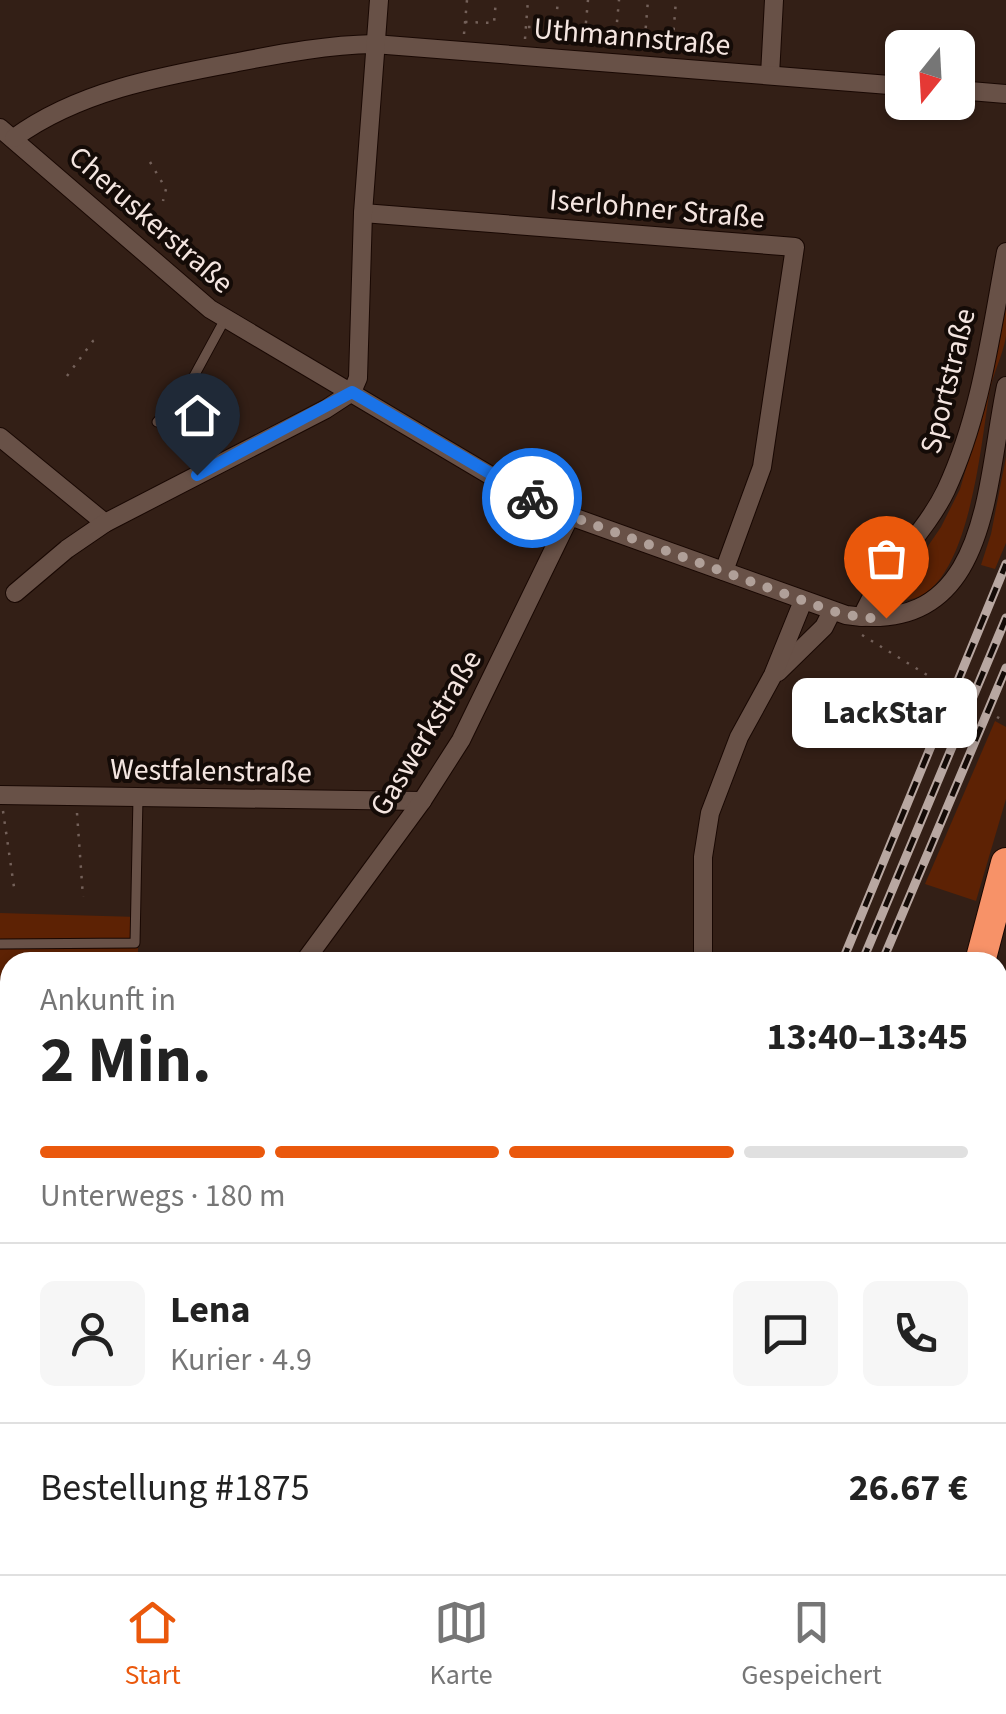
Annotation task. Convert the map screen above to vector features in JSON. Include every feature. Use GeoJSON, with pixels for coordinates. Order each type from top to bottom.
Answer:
{"type":"FeatureCollection","features":[{"type":"Feature","properties":{"kind":"highway"},"geometry":{"type":"LineString","coordinates":[[983,952],[1006,863]]}},
{"type":"Feature","properties":{"kind":"street"},"geometry":{"type":"LineString","coordinates":[[15,594],[67,549],[105,523],[352,392],[358,378],[362,213],[379,0]]}},
{"type":"Feature","properties":{"kind":"street"},"geometry":{"type":"LineString","coordinates":[[770,75],[774,0]]}},
{"type":"Feature","properties":{"kind":"street","name":"Uthmannstraße"},"geometry":{"type":"LineString","coordinates":[[7,133],[144,80],[331,44],[374,44],[885,85]]}},
{"type":"Feature","properties":{"kind":"street"},"geometry":{"type":"LineString","coordinates":[[975,91],[1006,94]]}},
{"type":"Feature","properties":{"kind":"street","name":"Cheruskerstraße"},"geometry":{"type":"LineString","coordinates":[[7,133],[197,300],[526,496],[570,516],[847,615],[886,618],[908,613],[948,588],[964,567],[982,517],[1006,386]]}},
{"type":"Feature","properties":{"kind":"street","name":"Iserlohner Straße"},"geometry":{"type":"LineString","coordinates":[[362,213],[795,247],[762,467],[724,571]]}},
{"type":"Feature","properties":{"kind":"street","name":"Sportstraße"},"geometry":{"type":"LineString","coordinates":[[774,676],[824,626],[847,615],[873,592],[946,492],[978,397],[1006,252]]}},
{"type":"Feature","properties":{"kind":"street"},"geometry":{"type":"LineString","coordinates":[[0,437],[105,523]]}},
{"type":"Feature","properties":{"kind":"street","name":"Gaswerkstraße"},"geometry":{"type":"LineString","coordinates":[[311,952],[422,801],[482,700],[570,516]]}},
{"type":"Feature","properties":{"kind":"street"},"geometry":{"type":"LineString","coordinates":[[703,952],[703,856],[710,813],[739,737],[774,676],[803,600]]}},
{"type":"Feature","properties":{"kind":"street","name":"Westfalenstraße"},"geometry":{"type":"LineString","coordinates":[[2,795],[422,801]]}},
{"type":"Feature","properties":{"kind":"lane"},"geometry":{"type":"LineString","coordinates":[[156,422],[187,390],[225,319]]}},
{"type":"Feature","properties":{"kind":"lane"},"geometry":{"type":"LineString","coordinates":[[0,944],[135,943],[138,798]]}},
{"type":"Feature","properties":{"kind":"path"},"geometry":{"type":"LineString","coordinates":[[463,51],[467,0]]}},
{"type":"Feature","properties":{"kind":"path"},"geometry":{"type":"LineString","coordinates":[[465,22],[494,23],[496,0]]}},
{"type":"Feature","properties":{"kind":"path"},"geometry":{"type":"LineString","coordinates":[[524,56],[528,0]]}},
{"type":"Feature","properties":{"kind":"path"},"geometry":{"type":"LineString","coordinates":[[526,27],[548,27],[556,21],[558,0]]}},
{"type":"Feature","properties":{"kind":"path"},"geometry":{"type":"LineString","coordinates":[[583,60],[588,0]]}},
{"type":"Feature","properties":{"kind":"path"},"geometry":{"type":"LineString","coordinates":[[586,30],[616,33],[619,0]]}},
{"type":"Feature","properties":{"kind":"path"},"geometry":{"type":"LineString","coordinates":[[643,65],[648,0]]}},
{"type":"Feature","properties":{"kind":"path"},"geometry":{"type":"LineString","coordinates":[[671,68],[676,0]]}},
{"type":"Feature","properties":{"kind":"path"},"geometry":{"type":"LineString","coordinates":[[150,162],[166,189],[163,201]]}},
{"type":"Feature","properties":{"kind":"path"},"geometry":{"type":"LineString","coordinates":[[68,376],[93,341],[100,338]]}},
{"type":"Feature","properties":{"kind":"path"},"geometry":{"type":"LineString","coordinates":[[847,615],[851,626],[862,636],[945,686]]}},
{"type":"Feature","properties":{"kind":"path"},"geometry":{"type":"LineString","coordinates":[[997,716],[1006,722]]}},
{"type":"Feature","properties":{"kind":"path"},"geometry":{"type":"LineString","coordinates":[[2,795],[15,894]]}},
{"type":"Feature","properties":{"kind":"path"},"geometry":{"type":"LineString","coordinates":[[76,796],[82,896]]}},
{"type":"Feature","properties":{"kind":"shaded area"},"geometry":{"type":"Polygon","coordinates":[[[1006,298],[1005,343],[990,387],[975,484],[954,554],[939,580],[919,597],[894,599],[889,588],[917,562],[960,489],[1006,298]]]}},
{"type":"Feature","properties":{"kind":"shaded area"},"geometry":{"type":"Polygon","coordinates":[[[1006,457],[1006,543],[995,569],[981,565],[1006,457]]]}},
{"type":"Feature","properties":{"kind":"shaded area"},"geometry":{"type":"Polygon","coordinates":[[[995,721],[1006,727],[1006,799],[976,901],[925,884],[995,721]]]}},
{"type":"Feature","properties":{"kind":"shaded area"},"geometry":{"type":"Polygon","coordinates":[[[0,913],[138,917],[138,952],[0,952],[0,913]]]}},
{"type":"Feature","properties":{"kind":"railway"},"geometry":{"type":"LineString","coordinates":[[846,952],[1006,564]]}},
{"type":"Feature","properties":{"kind":"railway"},"geometry":{"type":"LineString","coordinates":[[866,952],[1006,618]]}},
{"type":"Feature","properties":{"kind":"railway"},"geometry":{"type":"LineString","coordinates":[[886,952],[1006,668]]}},
{"type":"Feature","properties":{"kind":"way so far"},"geometry":{"type":"LineString","coordinates":[[532,498],[570,516],[832,611],[862,618],[886,618]]}},
{"type":"Feature","properties":{"kind":"place","name":"LackStar"},"geometry":{"type":"Point","coordinates":[886,618]}},
{"type":"Feature","properties":{"kind":"route"},"geometry":{"type":"LineString","coordinates":[[197,475],[352,392],[532,498]]}}]}
